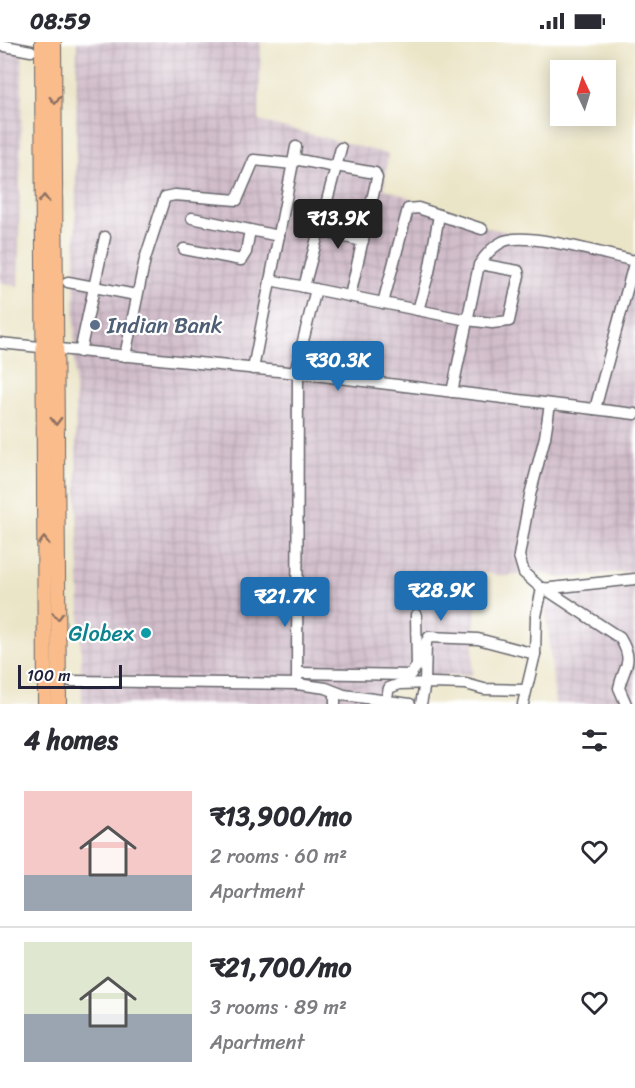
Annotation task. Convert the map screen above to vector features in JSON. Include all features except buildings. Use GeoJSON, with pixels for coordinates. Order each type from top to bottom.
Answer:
{"type":"FeatureCollection","features":[{"type":"Feature","properties":{"kind":"main road"},"geometry":{"type":"LineString","coordinates":[[42,42],[59,704]]}},
{"type":"Feature","properties":{"kind":"main road"},"geometry":{"type":"LineString","coordinates":[[45,704],[54,42]]}},
{"type":"Feature","properties":{"kind":"street"},"geometry":{"type":"LineString","coordinates":[[0,45],[31,51]]}},
{"type":"Feature","properties":{"kind":"street"},"geometry":{"type":"LineString","coordinates":[[253,369],[296,147]]}},
{"type":"Feature","properties":{"kind":"street"},"geometry":{"type":"LineString","coordinates":[[298,679],[297,373],[319,231],[341,148]]}},
{"type":"Feature","properties":{"kind":"street"},"geometry":{"type":"LineString","coordinates":[[124,356],[152,232],[165,197],[175,195],[237,200],[254,160],[336,166],[375,174],[377,178],[350,296]]}},
{"type":"Feature","properties":{"kind":"street"},"geometry":{"type":"LineString","coordinates":[[383,303],[408,209],[412,207],[482,229]]}},
{"type":"Feature","properties":{"kind":"street"},"geometry":{"type":"LineString","coordinates":[[418,310],[429,272],[439,215]]}},
{"type":"Feature","properties":{"kind":"street"},"geometry":{"type":"LineString","coordinates":[[192,218],[279,236]]}},
{"type":"Feature","properties":{"kind":"street"},"geometry":{"type":"LineString","coordinates":[[184,249],[241,260],[246,252],[250,230]]}},
{"type":"Feature","properties":{"kind":"street"},"geometry":{"type":"LineString","coordinates":[[319,231],[363,241]]}},
{"type":"Feature","properties":{"kind":"street"},"geometry":{"type":"LineString","coordinates":[[80,352],[105,237]]}},
{"type":"Feature","properties":{"kind":"street"},"geometry":{"type":"LineString","coordinates":[[452,392],[480,264],[501,242],[524,238],[635,260],[595,409]]}},
{"type":"Feature","properties":{"kind":"street"},"geometry":{"type":"LineString","coordinates":[[270,280],[466,320],[502,323],[509,321],[512,316],[518,272],[480,264]]}},
{"type":"Feature","properties":{"kind":"street"},"geometry":{"type":"LineString","coordinates":[[68,282],[136,296]]}},
{"type":"Feature","properties":{"kind":"street"},"geometry":{"type":"LineString","coordinates":[[0,343],[50,350],[297,373],[635,414]]}},
{"type":"Feature","properties":{"kind":"street"},"geometry":{"type":"LineString","coordinates":[[550,404],[519,556],[524,573],[543,589],[620,638],[628,649],[630,659],[619,688],[626,704]]}},
{"type":"Feature","properties":{"kind":"street"},"geometry":{"type":"LineString","coordinates":[[543,589],[635,579]]}},
{"type":"Feature","properties":{"kind":"street"},"geometry":{"type":"LineString","coordinates":[[523,704],[535,654],[536,616],[543,589]]}},
{"type":"Feature","properties":{"kind":"street"},"geometry":{"type":"LineString","coordinates":[[70,681],[298,679],[410,675],[417,666],[416,615]]}},
{"type":"Feature","properties":{"kind":"street"},"geometry":{"type":"LineString","coordinates":[[421,704],[425,683],[426,642],[429,637],[478,639],[535,654]]}},
{"type":"Feature","properties":{"kind":"street"},"geometry":{"type":"LineString","coordinates":[[298,679],[369,701],[410,704]]}},
{"type":"Feature","properties":{"kind":"street"},"geometry":{"type":"LineString","coordinates":[[386,701],[389,688],[425,683],[466,684],[478,689],[525,690]]}},
{"type":"Feature","properties":{"kind":"street"},"geometry":{"type":"LineString","coordinates":[[335,692],[335,704]]}},
{"type":"Feature","properties":{"kind":"shaded area"},"geometry":{"type":"Polygon","coordinates":[[[0,42],[23,42],[18,286],[0,282],[0,42]]]}},
{"type":"Feature","properties":{"kind":"shaded area"},"geometry":{"type":"Polygon","coordinates":[[[77,42],[261,42],[259,121],[388,154],[384,188],[488,228],[635,256],[635,571],[561,578],[535,571],[506,576],[484,573],[475,613],[472,675],[417,677],[386,683],[384,704],[82,704],[74,360],[77,42]]]}},
{"type":"Feature","properties":{"kind":"shaded area"},"geometry":{"type":"Polygon","coordinates":[[[634,586],[635,704],[555,704],[545,597],[634,586]]]}},
{"type":"Feature","properties":{"kind":"place","name":"Indian Bank"},"geometry":{"type":"Point","coordinates":[95,325]}},
{"type":"Feature","properties":{"kind":"place","name":"Globex"},"geometry":{"type":"Point","coordinates":[146,633]}}]}
